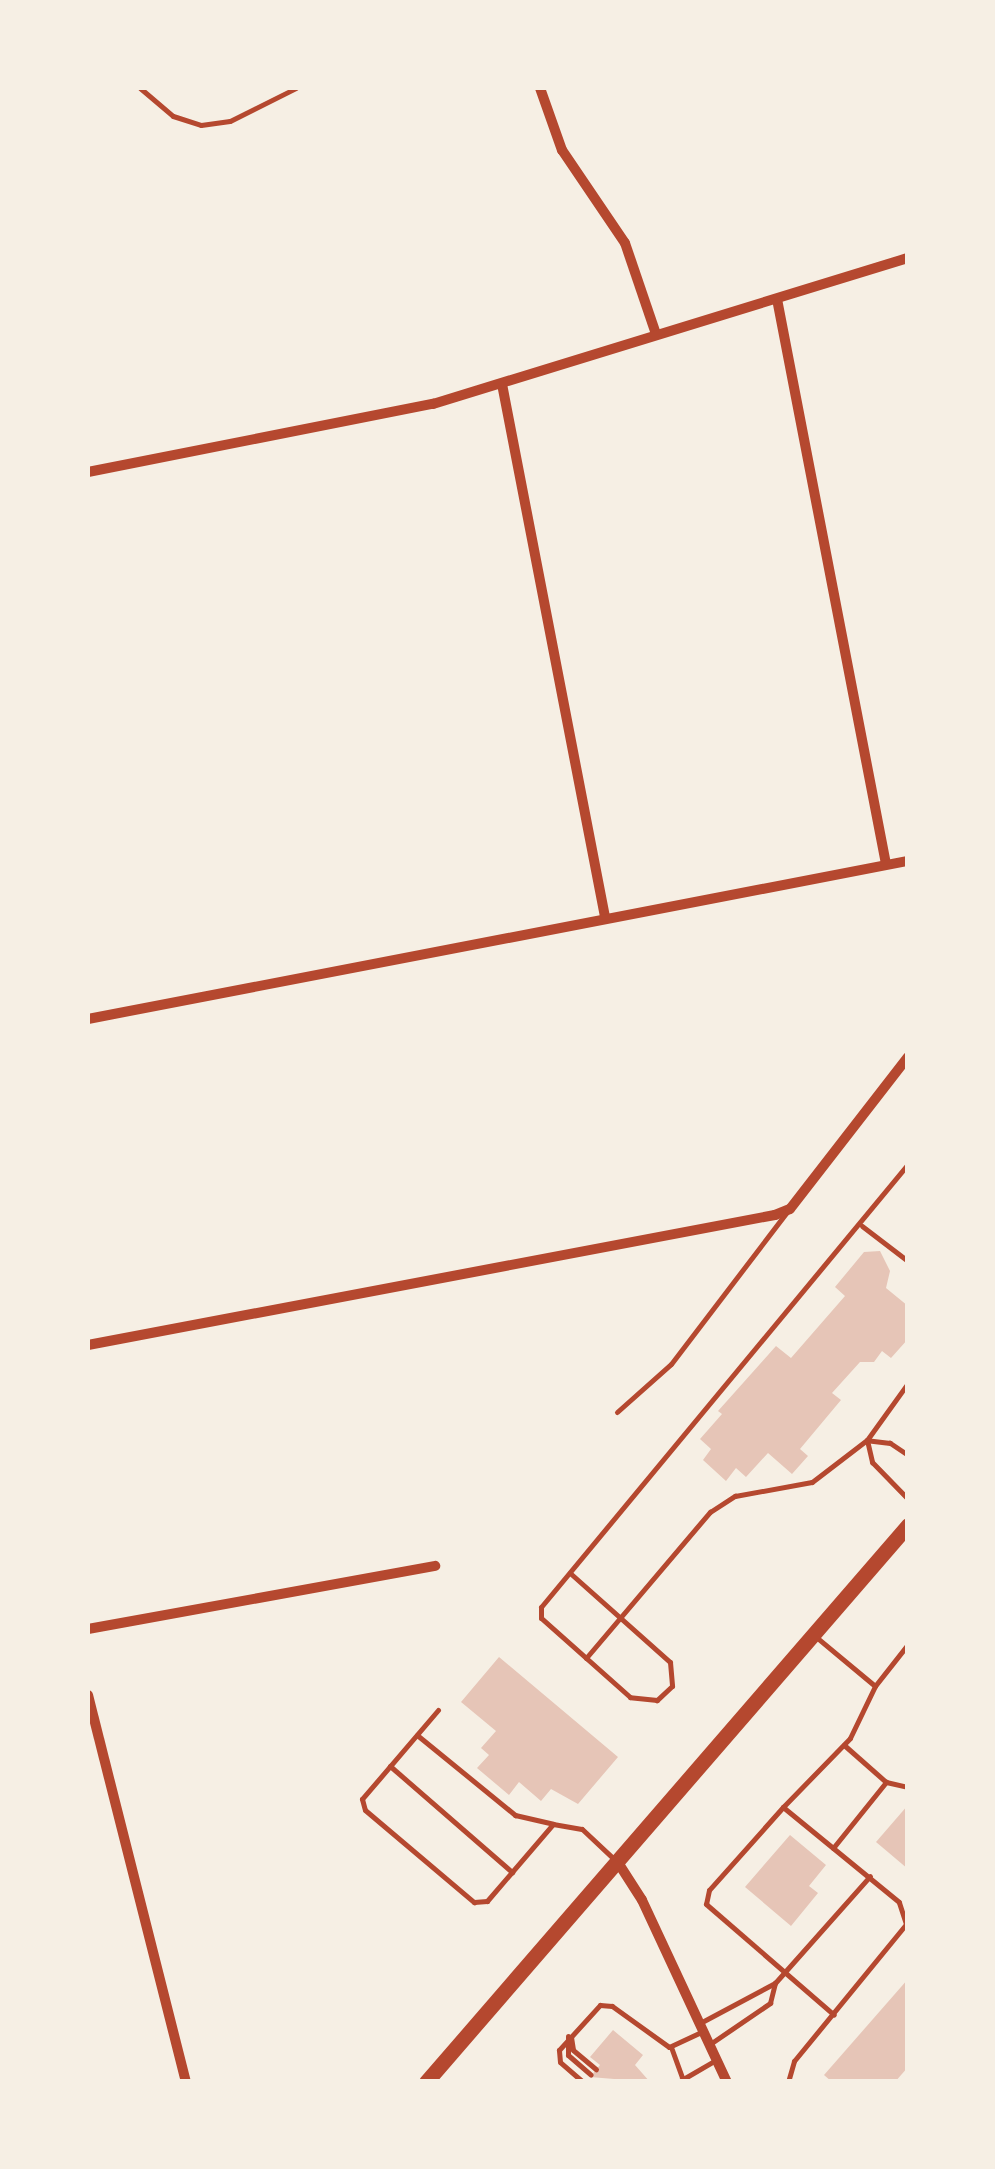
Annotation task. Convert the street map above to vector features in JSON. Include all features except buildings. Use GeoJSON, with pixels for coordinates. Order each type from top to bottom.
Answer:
{"type":"FeatureCollection","features":[{"type":"Feature","properties":{"kind":"main road"},"geometry":{"type":"LineString","coordinates":[[426,2082],[908,1525]]}},
{"type":"Feature","properties":{"kind":"street"},"geometry":{"type":"LineString","coordinates":[[540,88],[562,150],[625,243],[656,334]]}},
{"type":"Feature","properties":{"kind":"street"},"geometry":{"type":"LineString","coordinates":[[88,472],[396,414],[908,258]]}},
{"type":"Feature","properties":{"kind":"street"},"geometry":{"type":"LineString","coordinates":[[776,299],[886,864]]}},
{"type":"Feature","properties":{"kind":"street"},"geometry":{"type":"LineString","coordinates":[[502,384],[605,917]]}},
{"type":"Feature","properties":{"kind":"street"},"geometry":{"type":"LineString","coordinates":[[88,1019],[908,861]]}},
{"type":"Feature","properties":{"kind":"street"},"geometry":{"type":"LineString","coordinates":[[88,1345],[790,1209],[908,1058]]}},
{"type":"Feature","properties":{"kind":"street"},"geometry":{"type":"LineString","coordinates":[[88,1629],[434,1566]]}},
{"type":"Feature","properties":{"kind":"street"},"geometry":{"type":"LineString","coordinates":[[88,1695],[186,2082]]}},
{"type":"Feature","properties":{"kind":"street"},"geometry":{"type":"LineString","coordinates":[[616,1862],[727,2082]]}},
{"type":"Feature","properties":{"kind":"lane"},"geometry":{"type":"LineString","coordinates":[[140,88],[173,116],[201,125],[230,121],[296,88]]}},
{"type":"Feature","properties":{"kind":"lane"},"geometry":{"type":"LineString","coordinates":[[570,1573],[670,1662],[666,1693],[638,1700],[539,1613],[570,1573],[861,1226],[908,1164]]}},
{"type":"Feature","properties":{"kind":"lane"},"geometry":{"type":"LineString","coordinates":[[617,1412],[671,1364],[790,1209]]}},
{"type":"Feature","properties":{"kind":"lane"},"geometry":{"type":"LineString","coordinates":[[861,1226],[907,1259]]}},
{"type":"Feature","properties":{"kind":"lane"},"geometry":{"type":"LineString","coordinates":[[586,1658],[721,1502],[748,1492],[799,1489],[867,1440],[908,1383]]}},
{"type":"Feature","properties":{"kind":"lane"},"geometry":{"type":"LineString","coordinates":[[867,1440],[890,1442],[908,1455]]}},
{"type":"Feature","properties":{"kind":"lane"},"geometry":{"type":"LineString","coordinates":[[867,1440],[872,1462],[908,1498]]}},
{"type":"Feature","properties":{"kind":"lane"},"geometry":{"type":"LineString","coordinates":[[813,1634],[875,1686]]}},
{"type":"Feature","properties":{"kind":"lane"},"geometry":{"type":"LineString","coordinates":[[834,2016],[716,1916],[706,1897],[783,1807],[844,1744],[875,1686],[908,1644]]}},
{"type":"Feature","properties":{"kind":"lane"},"geometry":{"type":"LineString","coordinates":[[438,1710],[362,1799],[365,1810],[474,1902],[486,1901],[553,1824]]}},
{"type":"Feature","properties":{"kind":"lane"},"geometry":{"type":"LineString","coordinates":[[417,1735],[515,1815],[582,1829],[616,1862]]}},
{"type":"Feature","properties":{"kind":"lane"},"geometry":{"type":"LineString","coordinates":[[844,1744],[886,1782],[908,1787]]}},
{"type":"Feature","properties":{"kind":"lane"},"geometry":{"type":"LineString","coordinates":[[390,1766],[512,1872]]}},
{"type":"Feature","properties":{"kind":"lane"},"geometry":{"type":"LineString","coordinates":[[833,1848],[886,1782]]}},
{"type":"Feature","properties":{"kind":"lane"},"geometry":{"type":"LineString","coordinates":[[783,1807],[899,1902],[905,1928],[794,2061],[788,2082]]}},
{"type":"Feature","properties":{"kind":"lane"},"geometry":{"type":"LineString","coordinates":[[672,2048],[775,1983],[870,1876]]}},
{"type":"Feature","properties":{"kind":"lane"},"geometry":{"type":"LineString","coordinates":[[710,2044],[770,2003],[775,1983]]}},
{"type":"Feature","properties":{"kind":"lane"},"geometry":{"type":"LineString","coordinates":[[583,2082],[559,2057],[572,2030],[606,2005],[672,2048],[681,2080],[717,2060]]}},
{"type":"Feature","properties":{"kind":"lane"},"geometry":{"type":"LineString","coordinates":[[572,2030],[566,2050],[594,2072]]}}]}
